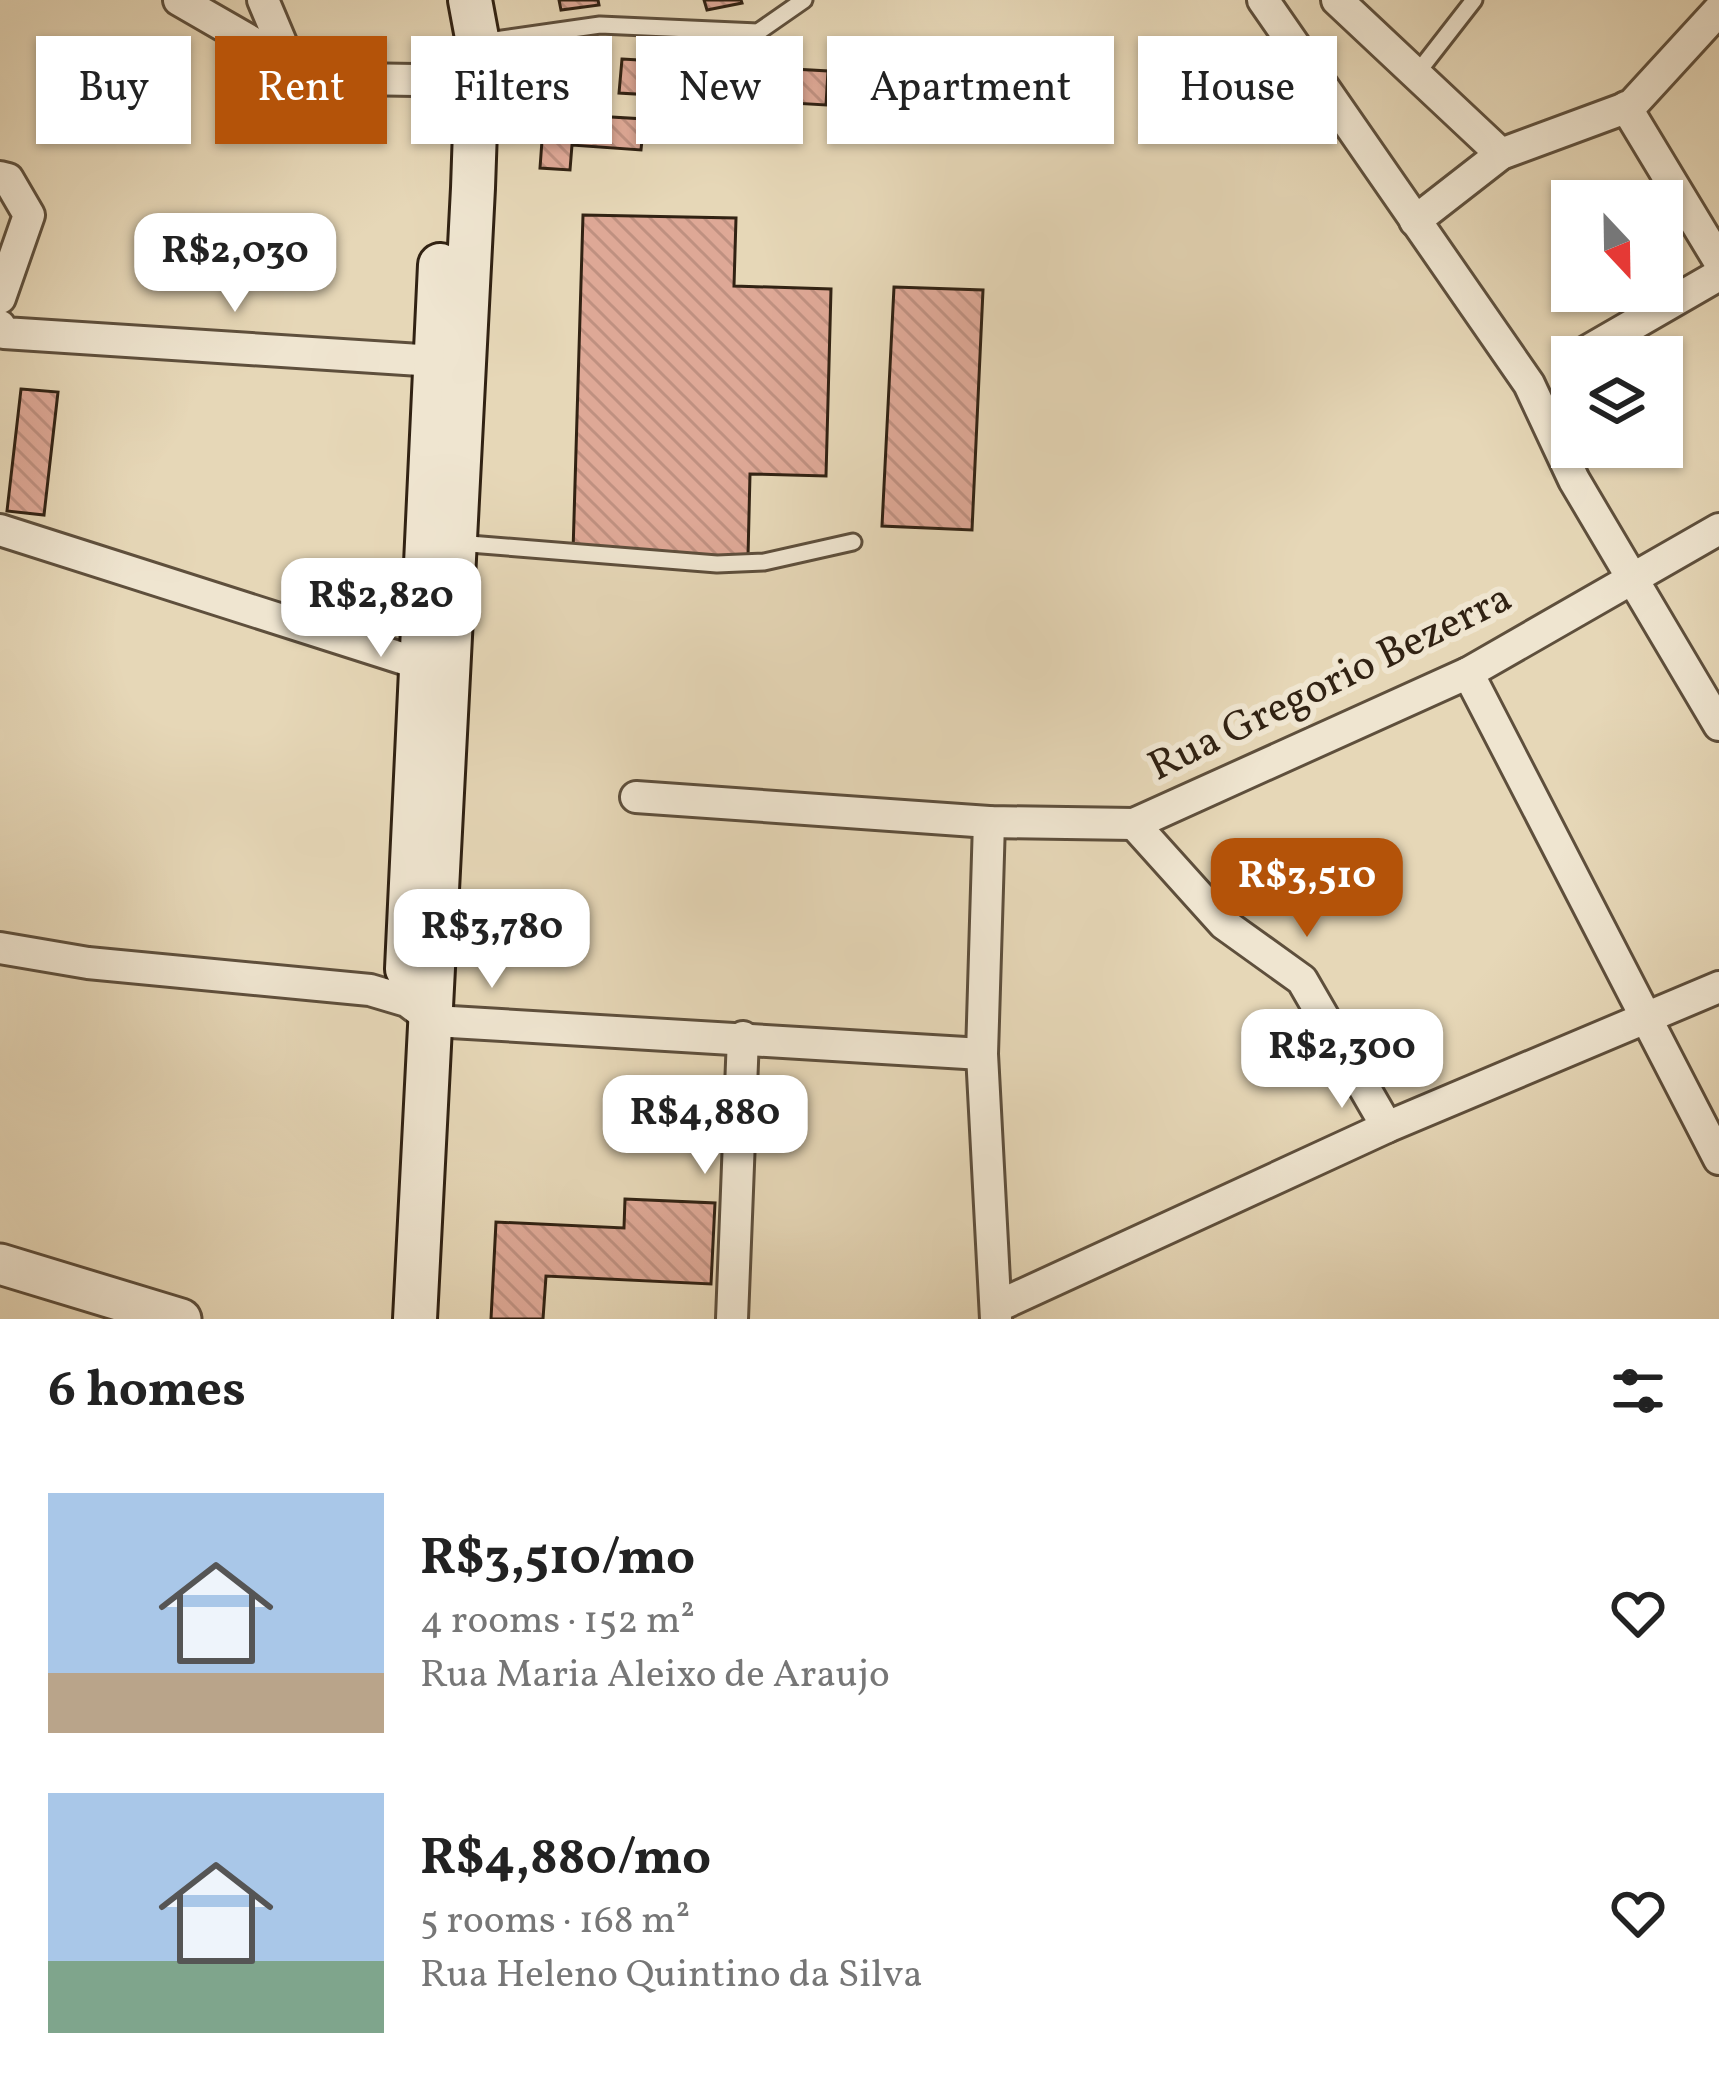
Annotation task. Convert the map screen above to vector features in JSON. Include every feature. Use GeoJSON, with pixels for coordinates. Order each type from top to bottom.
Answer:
{"type":"FeatureCollection","features":[{"type":"Feature","properties":{"kind":"main road"},"geometry":{"type":"LineString","coordinates":[[454,0],[462,36]]}},
{"type":"Feature","properties":{"kind":"main road"},"geometry":{"type":"LineString","coordinates":[[469,36],[470,0]]}},
{"type":"Feature","properties":{"kind":"main road"},"geometry":{"type":"LineString","coordinates":[[416,1319],[429,748],[464,144]]}},
{"type":"Feature","properties":{"kind":"main road"},"geometry":{"type":"LineString","coordinates":[[387,1319],[421,1011]]}},
{"type":"Feature","properties":{"kind":"street"},"geometry":{"type":"LineString","coordinates":[[179,0],[241,36]]}},
{"type":"Feature","properties":{"kind":"street"},"geometry":{"type":"LineString","coordinates":[[263,0],[278,36]]}},
{"type":"Feature","properties":{"kind":"street"},"geometry":{"type":"LineString","coordinates":[[1263,0],[1529,384],[1574,480],[1719,725]]}},
{"type":"Feature","properties":{"kind":"street"},"geometry":{"type":"LineString","coordinates":[[1337,0],[1502,154]]}},
{"type":"Feature","properties":{"kind":"street"},"geometry":{"type":"LineString","coordinates":[[1415,221],[1502,154],[1626,107],[1719,10]]}},
{"type":"Feature","properties":{"kind":"street"},"geometry":{"type":"LineString","coordinates":[[1626,107],[1719,261]]}},
{"type":"Feature","properties":{"kind":"street"},"geometry":{"type":"LineString","coordinates":[[0,177],[8,179],[29,215],[0,298]]}},
{"type":"Feature","properties":{"kind":"street"},"geometry":{"type":"LineString","coordinates":[[1612,336],[1719,275]]}},
{"type":"Feature","properties":{"kind":"street"},"geometry":{"type":"LineString","coordinates":[[0,326],[4,333],[448,362]]}},
{"type":"Feature","properties":{"kind":"street"},"geometry":{"type":"LineString","coordinates":[[1529,384],[1551,371]]}},
{"type":"Feature","properties":{"kind":"street","name":"Rua Gregorio Bezerra"},"geometry":{"type":"LineString","coordinates":[[636,797],[988,822],[1134,824],[1468,674],[1719,529]]}},
{"type":"Feature","properties":{"kind":"street"},"geometry":{"type":"LineString","coordinates":[[0,530],[434,665]]}},
{"type":"Feature","properties":{"kind":"street"},"geometry":{"type":"LineString","coordinates":[[1468,674],[1719,1159]]}},
{"type":"Feature","properties":{"kind":"street"},"geometry":{"type":"LineString","coordinates":[[988,822],[982,1054],[996,1313],[1388,1127],[1719,987]]}},
{"type":"Feature","properties":{"kind":"street"},"geometry":{"type":"LineString","coordinates":[[1134,824],[1224,924],[1302,980],[1388,1127]]}},
{"type":"Feature","properties":{"kind":"street"},"geometry":{"type":"LineString","coordinates":[[0,948],[88,963],[370,990],[421,1011],[982,1054]]}},
{"type":"Feature","properties":{"kind":"street"},"geometry":{"type":"LineString","coordinates":[[732,1319],[743,1037]]}},
{"type":"Feature","properties":{"kind":"street"},"geometry":{"type":"LineString","coordinates":[[0,1264],[182,1319]]}},
{"type":"Feature","properties":{"kind":"lane"},"geometry":{"type":"LineString","coordinates":[[566,36],[600,25],[758,32],[804,0]]}},
{"type":"Feature","properties":{"kind":"lane"},"geometry":{"type":"LineString","coordinates":[[1418,72],[1474,0]]}},
{"type":"Feature","properties":{"kind":"lane"},"geometry":{"type":"LineString","coordinates":[[440,541],[717,564],[764,562],[853,542]]}},
{"type":"Feature","properties":{"kind":"building"},"geometry":{"type":"Polygon","coordinates":[[[559,0],[598,0],[599,5],[561,10],[559,0]]]}},
{"type":"Feature","properties":{"kind":"building"},"geometry":{"type":"Polygon","coordinates":[[[704,0],[741,0],[742,3],[707,10],[704,0]]]}},
{"type":"Feature","properties":{"kind":"building"},"geometry":{"type":"Polygon","coordinates":[[[622,59],[636,60],[636,94],[619,93],[622,59]]]}},
{"type":"Feature","properties":{"kind":"building"},"geometry":{"type":"Polygon","coordinates":[[[803,70],[827,71],[826,105],[803,104],[803,70]]]}},
{"type":"Feature","properties":{"kind":"building"},"geometry":{"type":"Polygon","coordinates":[[[612,117],[636,119],[636,144],[642,144],[641,150],[572,145],[570,170],[540,168],[542,144],[612,144],[612,117]]]}},
{"type":"Feature","properties":{"kind":"building"},"geometry":{"type":"Polygon","coordinates":[[[583,215],[736,218],[734,286],[831,289],[826,476],[750,474],[748,557],[573,552],[583,215]]]}},
{"type":"Feature","properties":{"kind":"building"},"geometry":{"type":"Polygon","coordinates":[[[894,287],[983,290],[972,530],[882,526],[894,287]]]}},
{"type":"Feature","properties":{"kind":"building"},"geometry":{"type":"Polygon","coordinates":[[[21,389],[58,392],[44,515],[7,511],[21,389]]]}},
{"type":"Feature","properties":{"kind":"building"},"geometry":{"type":"Polygon","coordinates":[[[625,1199],[715,1203],[711,1284],[546,1276],[543,1319],[491,1319],[496,1222],[624,1228],[625,1199]]]}}]}
